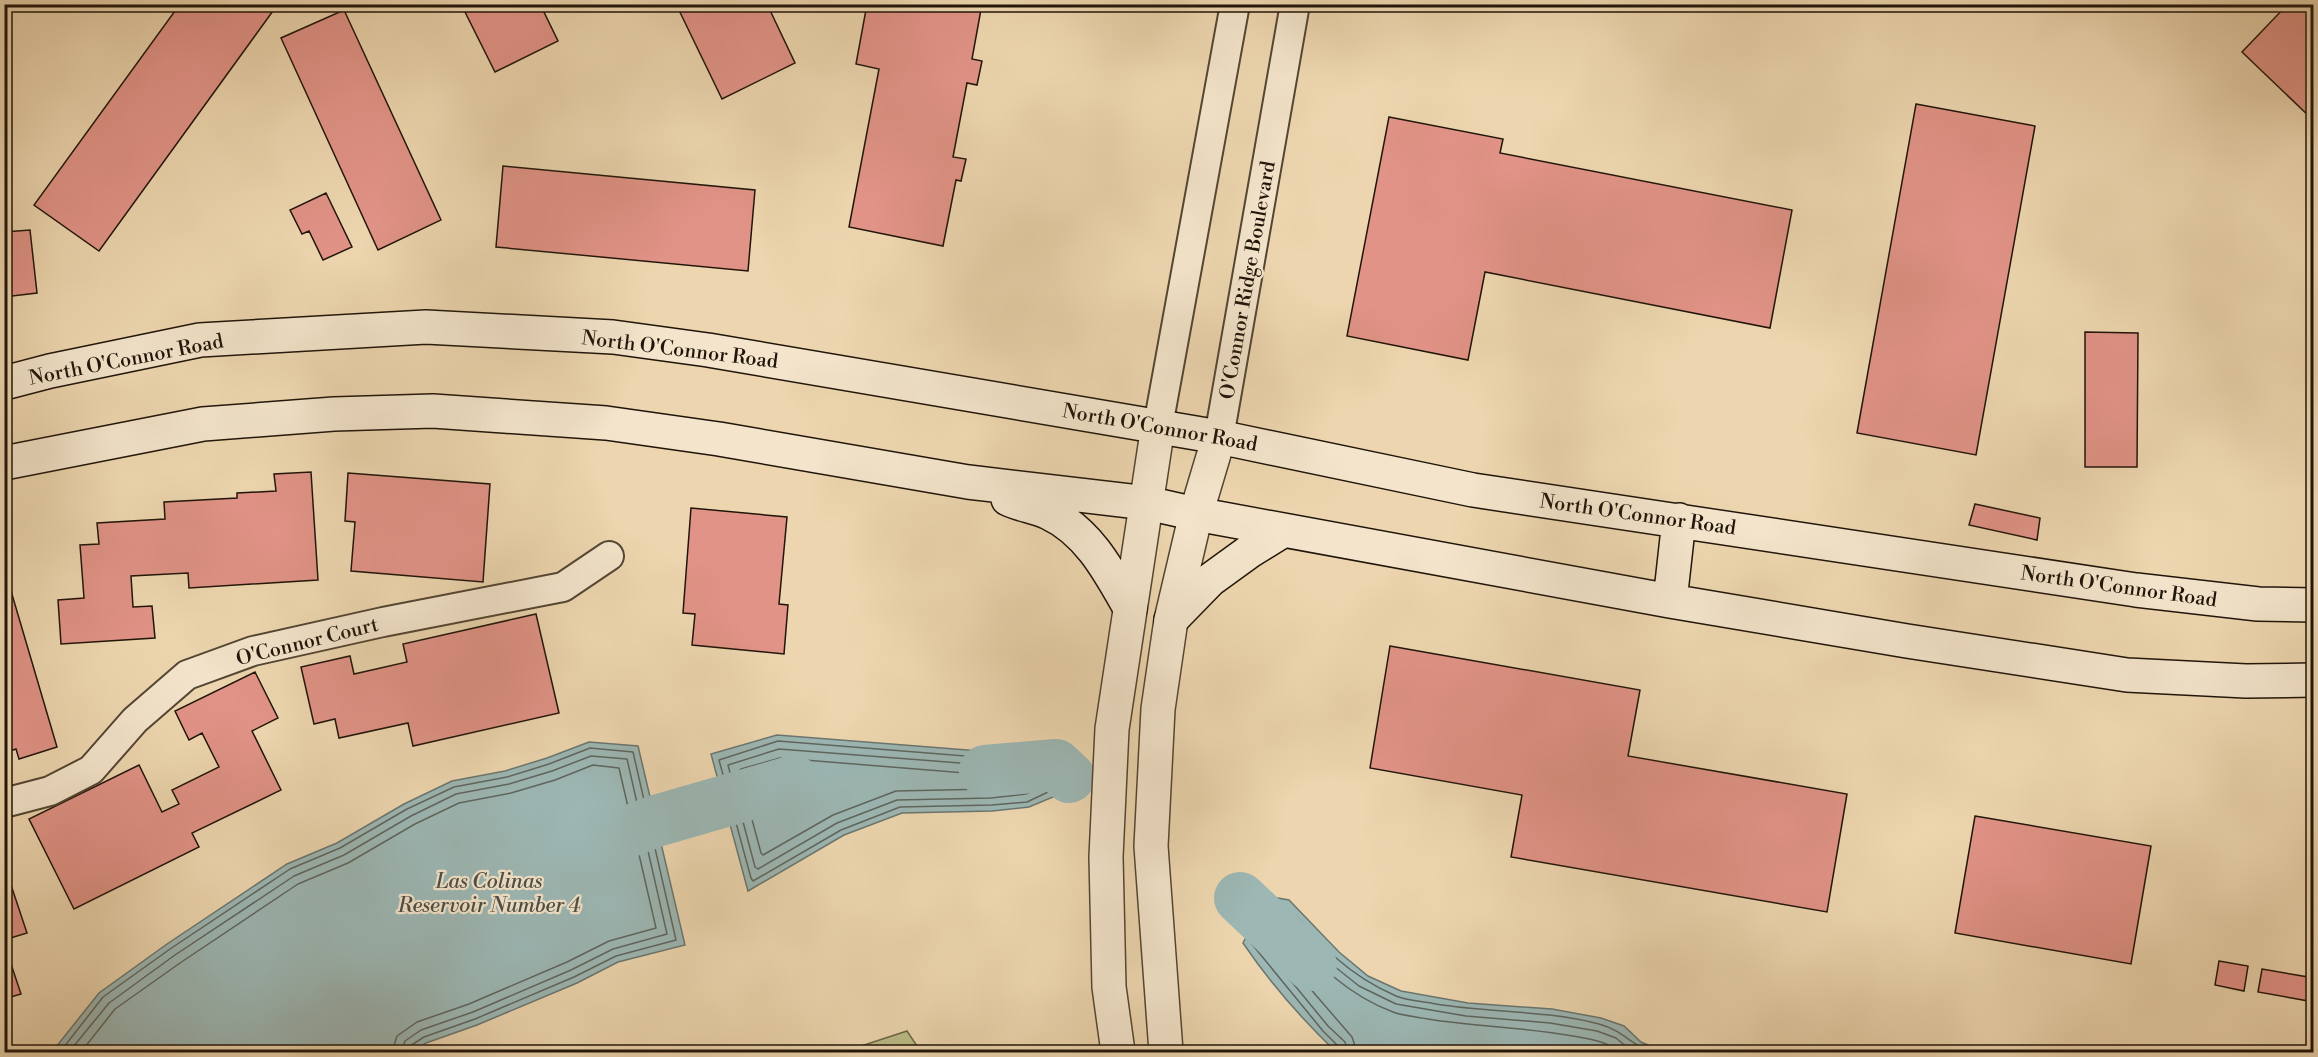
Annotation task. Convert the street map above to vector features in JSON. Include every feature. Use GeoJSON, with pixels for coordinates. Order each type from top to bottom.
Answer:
{"type":"FeatureCollection","features":[{"type":"Feature","properties":{"kind":"main road","name":"North O'Connor Road"},"geometry":{"type":"LineString","coordinates":[[4,383],[50,371],[200,340],[426,327],[613,337],[698,348],[1220,437],[1473,490],[2136,590],[2259,604],[2313,605]]}},
{"type":"Feature","properties":{"kind":"main road"},"geometry":{"type":"LineString","coordinates":[[4,463],[203,424],[334,414],[433,411],[606,423],[730,440],[968,482],[1147,503],[1670,601],[2127,675],[2246,681],[2313,680]]}},
{"type":"Feature","properties":{"kind":"main road"},"geometry":{"type":"LineString","coordinates":[[1118,1053],[1109,987],[1106,857],[1112,729],[1158,426]]}},
{"type":"Feature","properties":{"kind":"main road","name":"O'Connor Ridge Boulevard"},"geometry":{"type":"LineString","coordinates":[[1166,1053],[1151,846],[1158,709],[1171,620],[1196,514],[1220,437]]}},
{"type":"Feature","properties":{"kind":"main road"},"geometry":{"type":"LineString","coordinates":[[968,482],[1049,513],[1074,528],[1108,567],[1130,608]]}},
{"type":"Feature","properties":{"kind":"main road"},"geometry":{"type":"LineString","coordinates":[[1670,601],[1678,520]]}},
{"type":"Feature","properties":{"kind":"main road"},"geometry":{"type":"LineString","coordinates":[[1171,620],[1210,580],[1284,530]]}},
{"type":"Feature","properties":{"kind":"street"},"geometry":{"type":"LineString","coordinates":[[1158,426],[1235,4]]}},
{"type":"Feature","properties":{"kind":"street","name":"O'Connor Ridge Boulevard"},"geometry":{"type":"LineString","coordinates":[[1220,437],[1295,4]]}},
{"type":"Feature","properties":{"kind":"street","name":"O'Connor Court"},"geometry":{"type":"LineString","coordinates":[[4,803],[50,791],[91,770],[135,720],[187,675],[253,651],[383,622],[563,587],[609,556]]}},
{"type":"Feature","properties":{"kind":"green space"},"geometry":{"type":"Polygon","coordinates":[[[907,1031],[921,1052],[843,1052],[907,1031]]]}},
{"type":"Feature","properties":{"kind":"water"},"geometry":{"type":"Polygon","coordinates":[[[777,735],[1043,756],[1056,765],[1053,797],[1029,807],[992,811],[902,813],[844,835],[748,891],[711,754],[777,735]]]}},
{"type":"Feature","properties":{"kind":"water","name":"Las Colinas Reservoir Number 4"},"geometry":{"type":"Polygon","coordinates":[[[589,742],[638,746],[685,945],[618,962],[577,983],[477,1025],[426,1043],[411,1052],[52,1052],[99,993],[167,944],[287,864],[337,843],[404,804],[452,781],[505,771],[589,742]]]}},
{"type":"Feature","properties":{"kind":"water"},"geometry":{"type":"Polygon","coordinates":[[[1272,897],[1289,900],[1339,952],[1368,976],[1401,991],[1468,1003],[1552,1009],[1601,1018],[1624,1026],[1641,1042],[1664,1052],[1336,1052],[1287,1000],[1243,943],[1272,897]]]}},
{"type":"Feature","properties":{"kind":"building"},"geometry":{"type":"Polygon","coordinates":[[[180,4],[278,4],[99,251],[34,205],[180,4]]]}},
{"type":"Feature","properties":{"kind":"building"},"geometry":{"type":"Polygon","coordinates":[[[461,4],[540,4],[558,41],[495,72],[461,4]]]}},
{"type":"Feature","properties":{"kind":"building"},"geometry":{"type":"Polygon","coordinates":[[[676,4],[767,4],[795,63],[722,99],[676,4]]]}},
{"type":"Feature","properties":{"kind":"building"},"geometry":{"type":"Polygon","coordinates":[[[867,4],[982,4],[972,59],[982,61],[977,85],[967,83],[953,157],[966,159],[961,181],[956,180],[943,246],[849,227],[879,69],[856,64],[867,4]]]}},
{"type":"Feature","properties":{"kind":"building"},"geometry":{"type":"Polygon","coordinates":[[[2288,4],[2314,4],[2314,117],[2312,119],[2242,52],[2288,4]]]}},
{"type":"Feature","properties":{"kind":"building"},"geometry":{"type":"Polygon","coordinates":[[[344,10],[441,220],[378,250],[281,38],[344,10]]]}},
{"type":"Feature","properties":{"kind":"building"},"geometry":{"type":"Polygon","coordinates":[[[1916,104],[2035,126],[1976,455],[1857,433],[1916,104]]]}},
{"type":"Feature","properties":{"kind":"building"},"geometry":{"type":"Polygon","coordinates":[[[1389,117],[1503,139],[1500,153],[1792,210],[1770,328],[1485,272],[1468,360],[1347,336],[1389,117]]]}},
{"type":"Feature","properties":{"kind":"building"},"geometry":{"type":"Polygon","coordinates":[[[503,166],[755,190],[748,271],[496,247],[503,166]]]}},
{"type":"Feature","properties":{"kind":"building"},"geometry":{"type":"Polygon","coordinates":[[[326,193],[352,247],[323,260],[309,231],[302,234],[290,210],[326,193]]]}},
{"type":"Feature","properties":{"kind":"building"},"geometry":{"type":"Polygon","coordinates":[[[30,230],[37,293],[4,297],[4,232],[30,230]]]}},
{"type":"Feature","properties":{"kind":"building"},"geometry":{"type":"Polygon","coordinates":[[[2085,332],[2138,333],[2137,467],[2085,467],[2085,332]]]}},
{"type":"Feature","properties":{"kind":"building"},"geometry":{"type":"Polygon","coordinates":[[[311,472],[318,580],[189,588],[188,573],[131,576],[133,607],[152,606],[155,638],[61,644],[58,600],[84,598],[80,545],[99,544],[97,523],[165,519],[164,502],[237,498],[237,493],[276,491],[274,474],[311,472]]]}},
{"type":"Feature","properties":{"kind":"building"},"geometry":{"type":"Polygon","coordinates":[[[348,473],[490,484],[483,582],[351,571],[355,522],[345,521],[348,473]]]}},
{"type":"Feature","properties":{"kind":"building"},"geometry":{"type":"Polygon","coordinates":[[[1975,504],[2040,518],[2037,540],[1969,525],[1975,504]]]}},
{"type":"Feature","properties":{"kind":"building"},"geometry":{"type":"Polygon","coordinates":[[[691,508],[787,517],[779,604],[788,605],[784,654],[692,645],[695,614],[683,613],[691,508]]]}},
{"type":"Feature","properties":{"kind":"building"},"geometry":{"type":"Polygon","coordinates":[[[11,591],[57,747],[19,759],[16,749],[4,753],[4,592],[11,591]]]}},
{"type":"Feature","properties":{"kind":"building"},"geometry":{"type":"Polygon","coordinates":[[[536,614],[559,713],[413,746],[408,723],[339,738],[335,719],[314,724],[301,667],[350,656],[354,674],[407,662],[403,644],[536,614]]]}},
{"type":"Feature","properties":{"kind":"building"},"geometry":{"type":"Polygon","coordinates":[[[1390,646],[1640,690],[1628,756],[1847,794],[1827,912],[1511,857],[1522,795],[1370,768],[1390,646]]]}},
{"type":"Feature","properties":{"kind":"building"},"geometry":{"type":"Polygon","coordinates":[[[255,672],[278,718],[252,731],[281,790],[192,833],[199,847],[74,909],[29,819],[139,765],[162,812],[179,804],[172,790],[219,767],[202,733],[189,740],[175,711],[255,672]]]}},
{"type":"Feature","properties":{"kind":"building"},"geometry":{"type":"Polygon","coordinates":[[[2314,787],[2314,822],[2307,821],[2314,787]]]}},
{"type":"Feature","properties":{"kind":"building"},"geometry":{"type":"Polygon","coordinates":[[[1975,816],[2151,846],[2131,964],[1955,933],[1975,816]]]}},
{"type":"Feature","properties":{"kind":"building"},"geometry":{"type":"Polygon","coordinates":[[[4,864],[27,933],[4,940],[4,864]]]}},
{"type":"Feature","properties":{"kind":"building"},"geometry":{"type":"Polygon","coordinates":[[[4,943],[21,994],[4,999],[4,943]]]}},
{"type":"Feature","properties":{"kind":"building"},"geometry":{"type":"Polygon","coordinates":[[[2219,961],[2248,966],[2244,991],[2215,985],[2219,961]]]}},
{"type":"Feature","properties":{"kind":"building"},"geometry":{"type":"Polygon","coordinates":[[[2262,969],[2314,978],[2314,1002],[2258,992],[2262,969]]]}},
{"type":"Feature","properties":{"kind":"waterway"},"geometry":{"type":"LineString","coordinates":[[985,771],[1056,765],[1069,777]]}},
{"type":"Feature","properties":{"kind":"waterway"},"geometry":{"type":"LineString","coordinates":[[589,847],[656,821],[794,781]]}},
{"type":"Feature","properties":{"kind":"waterway"},"geometry":{"type":"LineString","coordinates":[[1240,898],[1311,965]]}}]}
